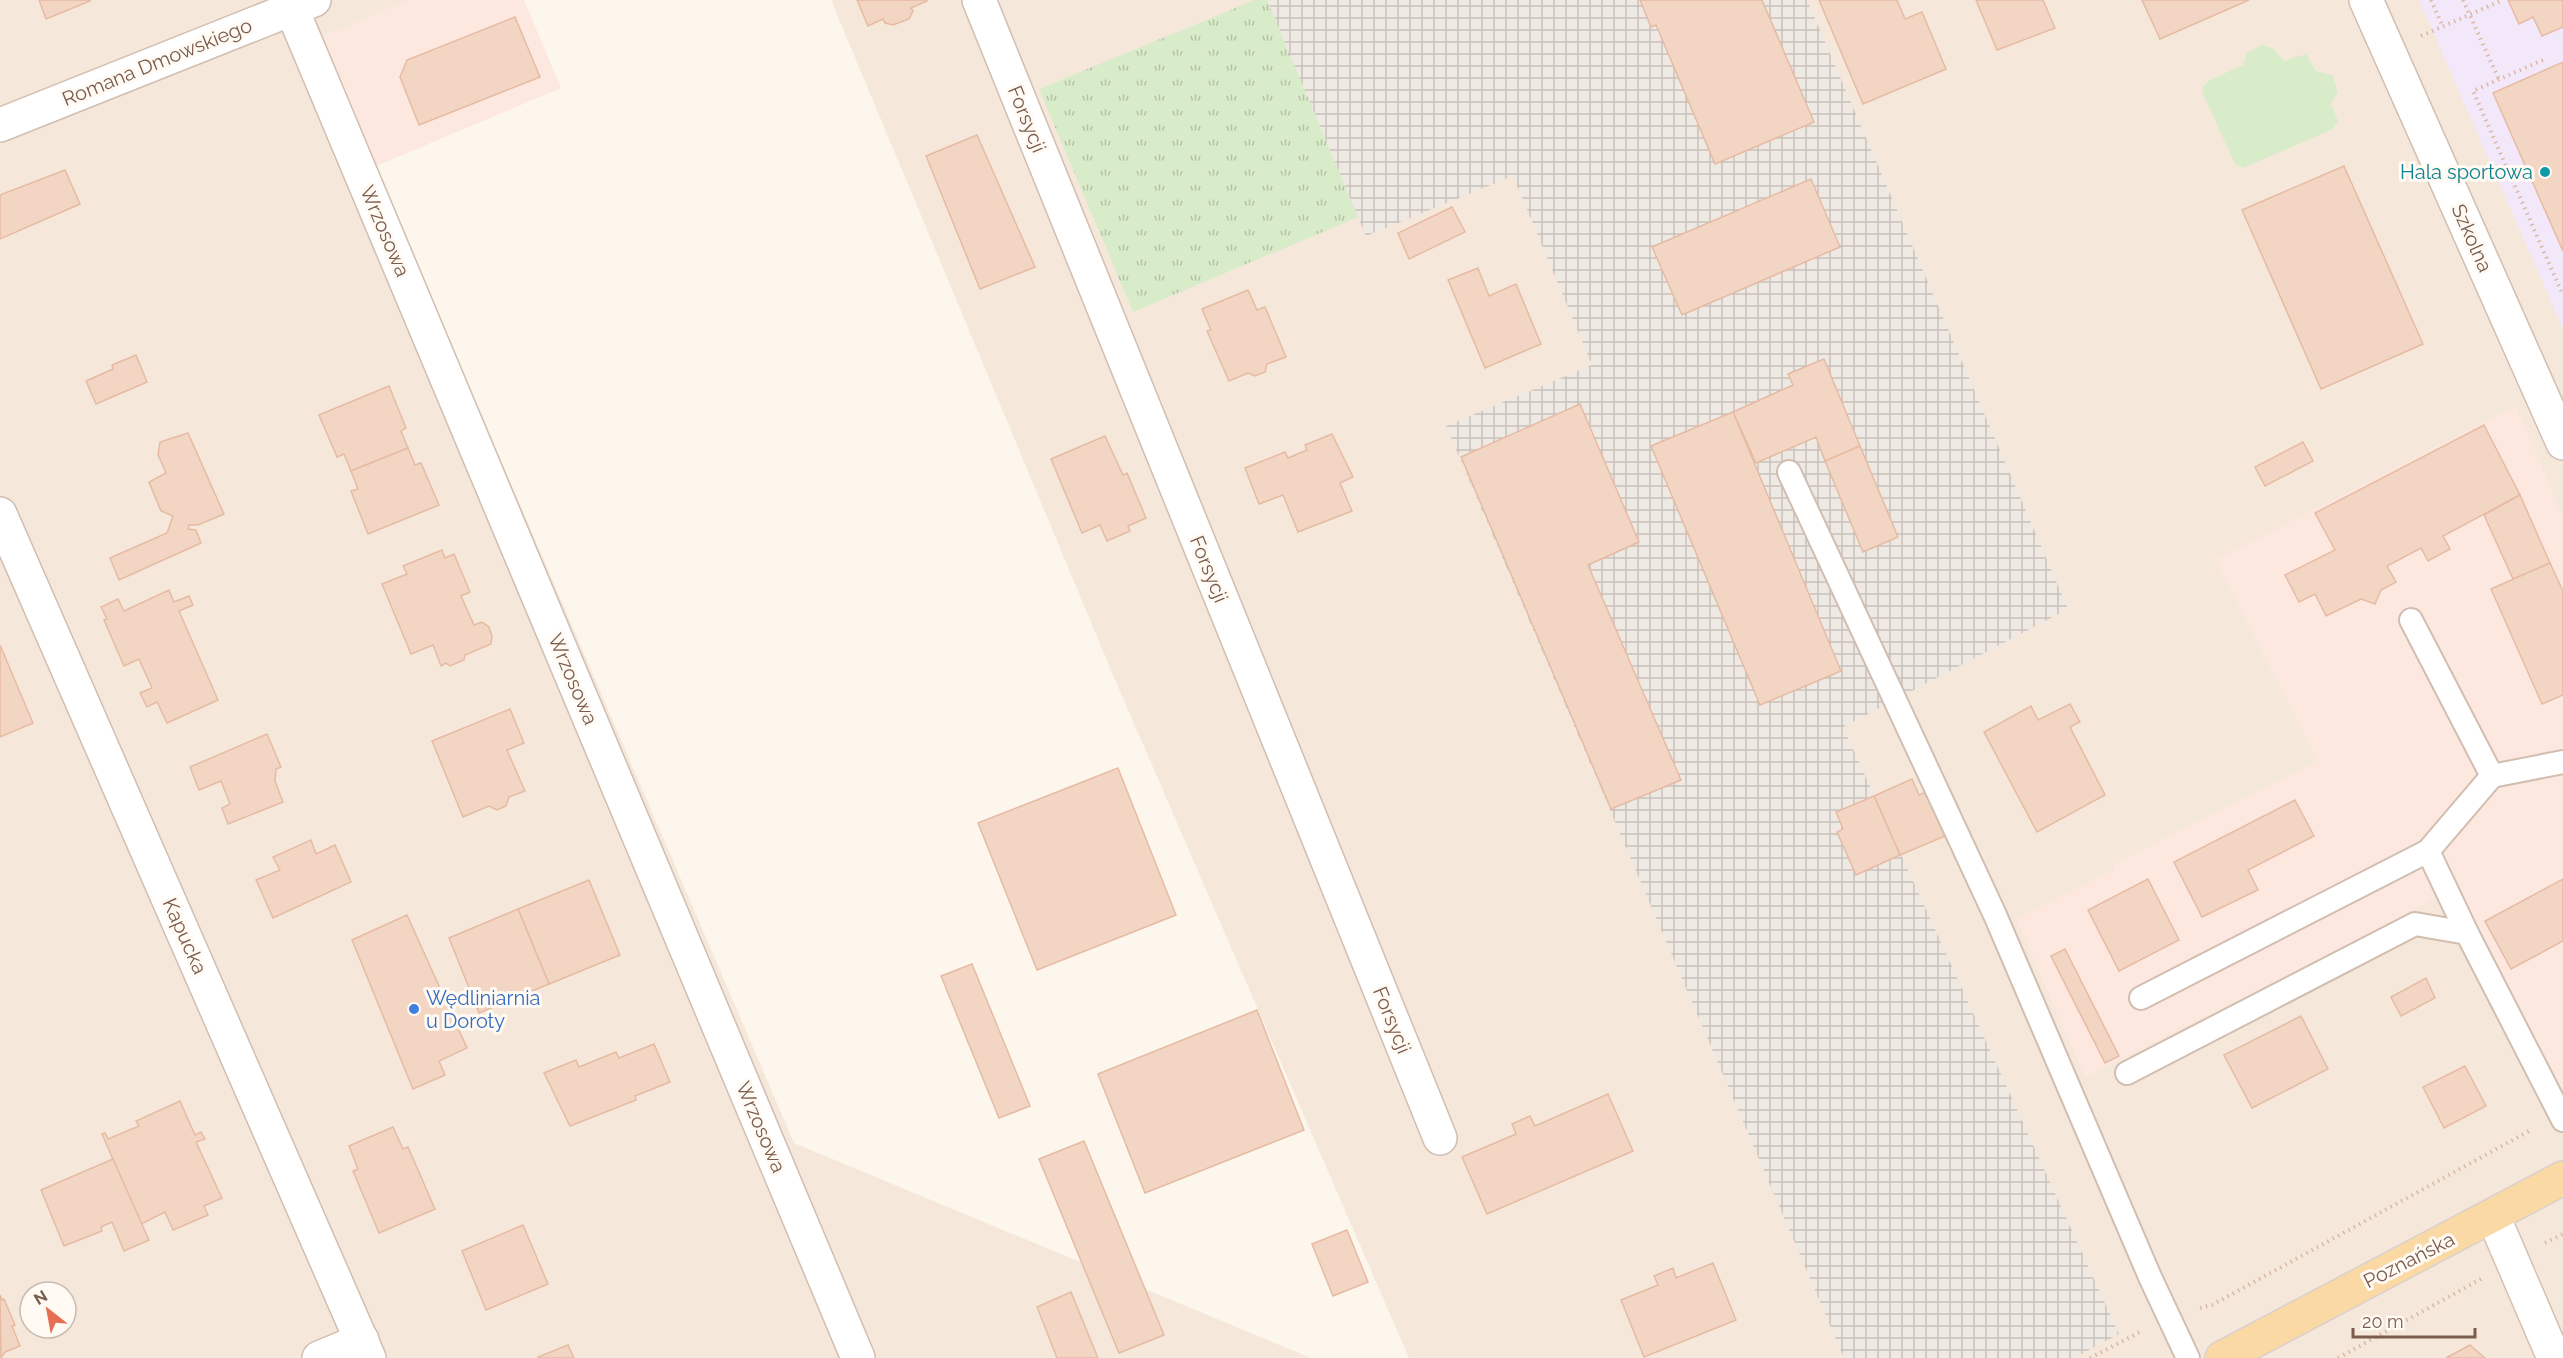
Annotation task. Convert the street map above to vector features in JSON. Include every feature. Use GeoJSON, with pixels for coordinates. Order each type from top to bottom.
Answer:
{"type":"FeatureCollection","features":[{"type":"Feature","properties":{"kind":"main road","name":"Poznańska"},"geometry":{"type":"LineString","coordinates":[[2222,1358],[2563,1178]]}},
{"type":"Feature","properties":{"kind":"street","name":"Forsycji"},"geometry":{"type":"LineString","coordinates":[[979,0],[1440,1138]]}},
{"type":"Feature","properties":{"kind":"street","name":"Szkolna"},"geometry":{"type":"LineString","coordinates":[[2366,0],[2563,443]]}},
{"type":"Feature","properties":{"kind":"street","name":"Romana Dmowskiego"},"geometry":{"type":"LineString","coordinates":[[0,125],[298,3]]}},
{"type":"Feature","properties":{"kind":"street","name":"Wrzosowa"},"geometry":{"type":"LineString","coordinates":[[298,3],[858,1358]]}},
{"type":"Feature","properties":{"kind":"street","name":"Kapucka"},"geometry":{"type":"LineString","coordinates":[[0,514],[366,1349]]}},
{"type":"Feature","properties":{"kind":"street"},"geometry":{"type":"LineString","coordinates":[[2493,1216],[2554,1358]]}},
{"type":"Feature","properties":{"kind":"street"},"geometry":{"type":"LineString","coordinates":[[319,1358],[366,1349]]}},
{"type":"Feature","properties":{"kind":"lane"},"geometry":{"type":"LineString","coordinates":[[1789,472],[1995,915],[2150,1278],[2171,1317],[2188,1358]]}},
{"type":"Feature","properties":{"kind":"lane"},"geometry":{"type":"LineString","coordinates":[[2411,620],[2492,776]]}},
{"type":"Feature","properties":{"kind":"lane"},"geometry":{"type":"LineString","coordinates":[[2141,998],[2428,850],[2492,776],[2563,762]]}},
{"type":"Feature","properties":{"kind":"lane"},"geometry":{"type":"LineString","coordinates":[[2428,850],[2467,933],[2561,1117]]}},
{"type":"Feature","properties":{"kind":"lane"},"geometry":{"type":"LineString","coordinates":[[2127,1073],[2415,924],[2467,933]]}},
{"type":"Feature","properties":{"kind":"path"},"geometry":{"type":"LineString","coordinates":[[2431,0],[2443,27]]}},
{"type":"Feature","properties":{"kind":"path"},"geometry":{"type":"LineString","coordinates":[[2463,0],[2499,80]]}},
{"type":"Feature","properties":{"kind":"path"},"geometry":{"type":"LineString","coordinates":[[2414,39],[2503,0]]}},
{"type":"Feature","properties":{"kind":"path"},"geometry":{"type":"LineString","coordinates":[[2543,60],[2473,91],[2563,295]]}},
{"type":"Feature","properties":{"kind":"path"},"geometry":{"type":"LineString","coordinates":[[2090,1358],[2171,1317],[2212,1305],[2561,1117]]}},
{"type":"Feature","properties":{"kind":"path"},"geometry":{"type":"LineString","coordinates":[[2338,1358],[2429,1310],[2563,1234]]}},
{"type":"Feature","properties":{"kind":"shaded area"},"geometry":{"type":"Polygon","coordinates":[[[0,0],[410,0],[320,38],[794,1143],[1311,1358],[0,1358],[0,0]]]}},
{"type":"Feature","properties":{"kind":"shaded area"},"geometry":{"type":"Polygon","coordinates":[[[410,0],[524,0],[561,88],[374,167],[320,38],[410,0]]]}},
{"type":"Feature","properties":{"kind":"shaded area"},"geometry":{"type":"Polygon","coordinates":[[[831,0],[2563,0],[2563,1358],[1409,1358],[1116,682],[831,0]]]}},
{"type":"Feature","properties":{"kind":"shaded area"},"geometry":{"type":"Polygon","coordinates":[[[1267,0],[1807,0],[2068,609],[1843,727],[2119,1334],[2074,1358],[1844,1358],[1446,426],[1592,365],[1513,176],[1366,236],[1267,0]]]}},
{"type":"Feature","properties":{"kind":"shaded area"},"geometry":{"type":"Polygon","coordinates":[[[2419,0],[2563,0],[2563,329],[2419,0]]]}},
{"type":"Feature","properties":{"kind":"shaded area"},"geometry":{"type":"Polygon","coordinates":[[[2516,406],[2563,518],[2563,1093],[2456,884],[2398,919],[2085,1077],[2016,919],[2115,869],[2113,865],[2318,760],[2216,560],[2516,406]]]}},
{"type":"Feature","properties":{"kind":"green space"},"geometry":{"type":"Polygon","coordinates":[[[1255,0],[1267,0],[1358,217],[1133,312],[1039,89],[1255,0]]]}},
{"type":"Feature","properties":{"kind":"green space"},"geometry":{"type":"Polygon","coordinates":[[[2261,45],[2273,48],[2284,61],[2306,54],[2316,71],[2332,75],[2338,92],[2331,104],[2338,121],[2333,129],[2243,168],[2235,164],[2203,94],[2203,87],[2208,81],[2243,65],[2247,53],[2261,45]]]}},
{"type":"Feature","properties":{"kind":"building"},"geometry":{"type":"Polygon","coordinates":[[[39,0],[90,0],[90,1],[46,19],[39,0]]]}},
{"type":"Feature","properties":{"kind":"building"},"geometry":{"type":"Polygon","coordinates":[[[857,0],[927,1],[911,8],[913,11],[909,19],[893,25],[885,23],[883,19],[868,26],[857,0]]]}},
{"type":"Feature","properties":{"kind":"building"},"geometry":{"type":"Polygon","coordinates":[[[1640,0],[1762,0],[1814,122],[1715,164],[1656,25],[1651,27],[1640,0]]]}},
{"type":"Feature","properties":{"kind":"building"},"geometry":{"type":"Polygon","coordinates":[[[1819,0],[1897,0],[1905,19],[1922,12],[1946,69],[1863,104],[1819,0]]]}},
{"type":"Feature","properties":{"kind":"building"},"geometry":{"type":"Polygon","coordinates":[[[1976,0],[2043,0],[2055,28],[1997,50],[1976,0]]]}},
{"type":"Feature","properties":{"kind":"building"},"geometry":{"type":"Polygon","coordinates":[[[2142,0],[2249,0],[2160,39],[2142,0]]]}},
{"type":"Feature","properties":{"kind":"building"},"geometry":{"type":"Polygon","coordinates":[[[2508,0],[2563,0],[2563,27],[2542,36],[2533,17],[2519,24],[2508,0]]]}},
{"type":"Feature","properties":{"kind":"building"},"geometry":{"type":"Polygon","coordinates":[[[515,17],[540,77],[419,125],[400,77],[407,60],[515,17]]]}},
{"type":"Feature","properties":{"kind":"building","name":"Hala sportowa"},"geometry":{"type":"Polygon","coordinates":[[[2563,62],[2563,251],[2493,93],[2563,62]]]}},
{"type":"Feature","properties":{"kind":"building"},"geometry":{"type":"Polygon","coordinates":[[[977,135],[1035,267],[980,289],[926,156],[977,135]]]}},
{"type":"Feature","properties":{"kind":"building"},"geometry":{"type":"Polygon","coordinates":[[[2344,166],[2423,344],[2321,389],[2242,210],[2344,166]]]}},
{"type":"Feature","properties":{"kind":"building"},"geometry":{"type":"Polygon","coordinates":[[[65,170],[80,204],[0,239],[0,195],[65,170]]]}},
{"type":"Feature","properties":{"kind":"building"},"geometry":{"type":"Polygon","coordinates":[[[1811,179],[1840,247],[1682,315],[1652,247],[1811,179]]]}},
{"type":"Feature","properties":{"kind":"building"},"geometry":{"type":"Polygon","coordinates":[[[1452,207],[1465,232],[1409,259],[1398,233],[1452,207]]]}},
{"type":"Feature","properties":{"kind":"building"},"geometry":{"type":"Polygon","coordinates":[[[1478,268],[1489,296],[1516,284],[1541,344],[1485,368],[1448,280],[1478,268]]]}},
{"type":"Feature","properties":{"kind":"building"},"geometry":{"type":"Polygon","coordinates":[[[1248,290],[1257,310],[1265,307],[1286,357],[1267,364],[1265,372],[1255,376],[1248,373],[1229,381],[1207,331],[1211,330],[1202,309],[1248,290]]]}},
{"type":"Feature","properties":{"kind":"building"},"geometry":{"type":"Polygon","coordinates":[[[136,355],[147,382],[96,404],[86,381],[113,369],[112,365],[136,355]]]}},
{"type":"Feature","properties":{"kind":"building"},"geometry":{"type":"Polygon","coordinates":[[[1824,359],[1860,446],[1825,461],[1816,437],[1756,463],[1733,412],[1793,385],[1788,374],[1824,359]]]}},
{"type":"Feature","properties":{"kind":"building"},"geometry":{"type":"Polygon","coordinates":[[[389,386],[406,428],[401,431],[408,448],[351,471],[344,454],[337,457],[319,415],[389,386]]]}},
{"type":"Feature","properties":{"kind":"building"},"geometry":{"type":"Polygon","coordinates":[[[1580,404],[1639,542],[1588,565],[1681,780],[1611,809],[1461,457],[1580,404]]]}},
{"type":"Feature","properties":{"kind":"building"},"geometry":{"type":"Polygon","coordinates":[[[1733,412],[1841,671],[1760,705],[1651,446],[1733,412]]]}},
{"type":"Feature","properties":{"kind":"building"},"geometry":{"type":"Polygon","coordinates":[[[2484,425],[2520,495],[2443,536],[2450,549],[2428,561],[2421,548],[2387,566],[2396,582],[2381,590],[2375,604],[2361,599],[2326,616],[2315,594],[2299,602],[2285,575],[2335,550],[2315,513],[2484,425]]]}},
{"type":"Feature","properties":{"kind":"building"},"geometry":{"type":"Polygon","coordinates":[[[188,433],[224,514],[198,525],[189,525],[188,529],[196,530],[201,543],[119,580],[110,558],[167,533],[173,516],[161,511],[149,482],[166,473],[158,455],[160,442],[188,433]]]}},
{"type":"Feature","properties":{"kind":"building"},"geometry":{"type":"Polygon","coordinates":[[[1332,434],[1353,477],[1340,483],[1352,511],[1298,532],[1283,495],[1259,504],[1245,468],[1285,452],[1288,458],[1307,450],[1305,445],[1332,434]]]}},
{"type":"Feature","properties":{"kind":"building"},"geometry":{"type":"Polygon","coordinates":[[[1105,436],[1123,475],[1127,473],[1146,518],[1128,526],[1130,531],[1107,541],[1100,525],[1082,533],[1051,459],[1105,436]]]}},
{"type":"Feature","properties":{"kind":"building"},"geometry":{"type":"Polygon","coordinates":[[[2303,442],[2313,461],[2265,486],[2255,467],[2303,442]]]}},
{"type":"Feature","properties":{"kind":"building"},"geometry":{"type":"Polygon","coordinates":[[[1860,446],[1898,537],[1863,552],[1825,461],[1860,446]]]}},
{"type":"Feature","properties":{"kind":"building"},"geometry":{"type":"Polygon","coordinates":[[[408,448],[415,465],[421,463],[439,505],[368,534],[351,491],[358,489],[351,471],[408,448]]]}},
{"type":"Feature","properties":{"kind":"building"},"geometry":{"type":"Polygon","coordinates":[[[2520,495],[2550,563],[2513,579],[2484,515],[2520,495]]]}},
{"type":"Feature","properties":{"kind":"building"},"geometry":{"type":"Polygon","coordinates":[[[442,550],[445,558],[454,554],[470,592],[461,596],[474,625],[482,622],[489,627],[492,636],[491,644],[465,655],[464,660],[450,666],[446,663],[441,666],[433,645],[411,654],[382,584],[407,574],[403,566],[442,550]]]}},
{"type":"Feature","properties":{"kind":"building"},"geometry":{"type":"Polygon","coordinates":[[[2550,563],[2563,591],[2563,695],[2542,704],[2491,589],[2550,563]]]}},
{"type":"Feature","properties":{"kind":"building"},"geometry":{"type":"Polygon","coordinates":[[[169,590],[174,602],[189,596],[193,605],[179,611],[218,700],[167,723],[157,702],[147,707],[140,693],[152,688],[139,659],[124,666],[104,620],[107,619],[101,607],[118,599],[124,611],[169,590]]]}},
{"type":"Feature","properties":{"kind":"building"},"geometry":{"type":"Polygon","coordinates":[[[0,645],[33,723],[0,737],[0,645]]]}},
{"type":"Feature","properties":{"kind":"building"},"geometry":{"type":"Polygon","coordinates":[[[2070,704],[2080,722],[2070,727],[2105,795],[2037,832],[1984,732],[2031,706],[2038,720],[2070,704]]]}},
{"type":"Feature","properties":{"kind":"building"},"geometry":{"type":"Polygon","coordinates":[[[510,709],[524,743],[507,750],[525,791],[509,797],[506,806],[497,810],[489,806],[463,817],[432,741],[510,709]]]}},
{"type":"Feature","properties":{"kind":"building"},"geometry":{"type":"Polygon","coordinates":[[[267,734],[281,767],[276,769],[275,781],[283,802],[228,824],[222,808],[230,804],[221,781],[199,790],[190,767],[267,734]]]}},
{"type":"Feature","properties":{"kind":"building"},"geometry":{"type":"Polygon","coordinates":[[[1118,768],[1176,915],[1037,970],[978,823],[1118,768]]]}},
{"type":"Feature","properties":{"kind":"building"},"geometry":{"type":"Polygon","coordinates":[[[1912,779],[1919,795],[1926,792],[1945,836],[1900,855],[1874,796],[1912,779]]]}},
{"type":"Feature","properties":{"kind":"building"},"geometry":{"type":"Polygon","coordinates":[[[1874,796],[1900,855],[1856,875],[1837,832],[1843,829],[1836,812],[1874,796]]]}},
{"type":"Feature","properties":{"kind":"building"},"geometry":{"type":"Polygon","coordinates":[[[2295,800],[2314,836],[2248,870],[2258,890],[2202,917],[2174,862],[2295,800]]]}},
{"type":"Feature","properties":{"kind":"building"},"geometry":{"type":"Polygon","coordinates":[[[311,840],[316,854],[335,845],[351,882],[273,918],[256,880],[280,870],[273,857],[311,840]]]}},
{"type":"Feature","properties":{"kind":"building"},"geometry":{"type":"Polygon","coordinates":[[[2148,879],[2179,940],[2119,971],[2088,910],[2148,879]]]}},
{"type":"Feature","properties":{"kind":"building"},"geometry":{"type":"Polygon","coordinates":[[[2563,879],[2563,941],[2511,969],[2485,921],[2563,879]]]}},
{"type":"Feature","properties":{"kind":"building"},"geometry":{"type":"Polygon","coordinates":[[[589,880],[620,955],[549,984],[518,909],[589,880]]]}},
{"type":"Feature","properties":{"kind":"building"},"geometry":{"type":"Polygon","coordinates":[[[518,909],[549,984],[479,1013],[449,938],[518,909]]]}},
{"type":"Feature","properties":{"kind":"building"},"geometry":{"type":"Polygon","coordinates":[[[407,915],[467,1048],[439,1061],[445,1075],[413,1089],[352,940],[407,915]]]}},
{"type":"Feature","properties":{"kind":"building"},"geometry":{"type":"Polygon","coordinates":[[[2065,949],[2119,1056],[2105,1063],[2051,956],[2065,949]]]}},
{"type":"Feature","properties":{"kind":"building"},"geometry":{"type":"Polygon","coordinates":[[[972,964],[1030,1106],[999,1118],[941,976],[972,964]]]}},
{"type":"Feature","properties":{"kind":"building"},"geometry":{"type":"Polygon","coordinates":[[[2426,978],[2435,998],[2401,1016],[2391,997],[2426,978]]]}},
{"type":"Feature","properties":{"kind":"building"},"geometry":{"type":"Polygon","coordinates":[[[1257,1010],[1304,1130],[1145,1193],[1098,1074],[1257,1010]]]}},
{"type":"Feature","properties":{"kind":"building"},"geometry":{"type":"Polygon","coordinates":[[[2301,1016],[2328,1069],[2252,1108],[2224,1055],[2301,1016]]]}},
{"type":"Feature","properties":{"kind":"building"},"geometry":{"type":"Polygon","coordinates":[[[654,1044],[670,1082],[635,1096],[636,1100],[570,1126],[544,1073],[576,1060],[579,1067],[616,1052],[619,1058],[654,1044]]]}},
{"type":"Feature","properties":{"kind":"building"},"geometry":{"type":"Polygon","coordinates":[[[2465,1066],[2486,1106],[2444,1128],[2423,1087],[2465,1066]]]}},
{"type":"Feature","properties":{"kind":"building"},"geometry":{"type":"Polygon","coordinates":[[[1608,1094],[1633,1151],[1487,1214],[1462,1157],[1516,1134],[1512,1124],[1530,1116],[1535,1126],[1608,1094]]]}},
{"type":"Feature","properties":{"kind":"building"},"geometry":{"type":"Polygon","coordinates":[[[180,1101],[195,1135],[201,1132],[205,1139],[196,1142],[222,1198],[204,1206],[208,1215],[173,1230],[165,1212],[141,1224],[102,1134],[105,1133],[108,1139],[139,1126],[136,1121],[180,1101]]]}},
{"type":"Feature","properties":{"kind":"building"},"geometry":{"type":"Polygon","coordinates":[[[393,1127],[403,1149],[408,1147],[435,1209],[379,1233],[353,1171],[358,1169],[349,1146],[393,1127]]]}},
{"type":"Feature","properties":{"kind":"building"},"geometry":{"type":"Polygon","coordinates":[[[1084,1141],[1164,1335],[1119,1353],[1039,1159],[1084,1141]]]}},
{"type":"Feature","properties":{"kind":"building"},"geometry":{"type":"Polygon","coordinates":[[[113,1159],[149,1240],[124,1251],[112,1222],[101,1227],[102,1231],[64,1246],[41,1190],[113,1159]]]}},
{"type":"Feature","properties":{"kind":"building"},"geometry":{"type":"Polygon","coordinates":[[[523,1225],[548,1284],[486,1310],[462,1251],[523,1225]]]}},
{"type":"Feature","properties":{"kind":"building"},"geometry":{"type":"Polygon","coordinates":[[[1347,1230],[1368,1282],[1333,1296],[1312,1244],[1347,1230]]]}},
{"type":"Feature","properties":{"kind":"building"},"geometry":{"type":"Polygon","coordinates":[[[1713,1263],[1736,1320],[1644,1357],[1621,1300],[1658,1285],[1654,1276],[1673,1268],[1676,1278],[1713,1263]]]}},
{"type":"Feature","properties":{"kind":"building"},"geometry":{"type":"Polygon","coordinates":[[[1071,1292],[1098,1358],[1057,1358],[1037,1307],[1071,1292]]]}},
{"type":"Feature","properties":{"kind":"building"},"geometry":{"type":"Polygon","coordinates":[[[0,1295],[15,1325],[12,1326],[20,1346],[5,1352],[1,1358],[0,1295]]]}},
{"type":"Feature","properties":{"kind":"building"},"geometry":{"type":"Polygon","coordinates":[[[568,1345],[574,1358],[538,1357],[568,1345]]]}},
{"type":"Feature","properties":{"kind":"building"},"geometry":{"type":"Polygon","coordinates":[[[2470,1345],[2485,1358],[2446,1358],[2470,1345]]]}},
{"type":"Feature","properties":{"kind":"place","name":"Hala sportowa"},"geometry":{"type":"Point","coordinates":[2545,172]}},
{"type":"Feature","properties":{"kind":"place","name":"Wędliniarnia u Doroty"},"geometry":{"type":"Point","coordinates":[414,1009]}}]}
